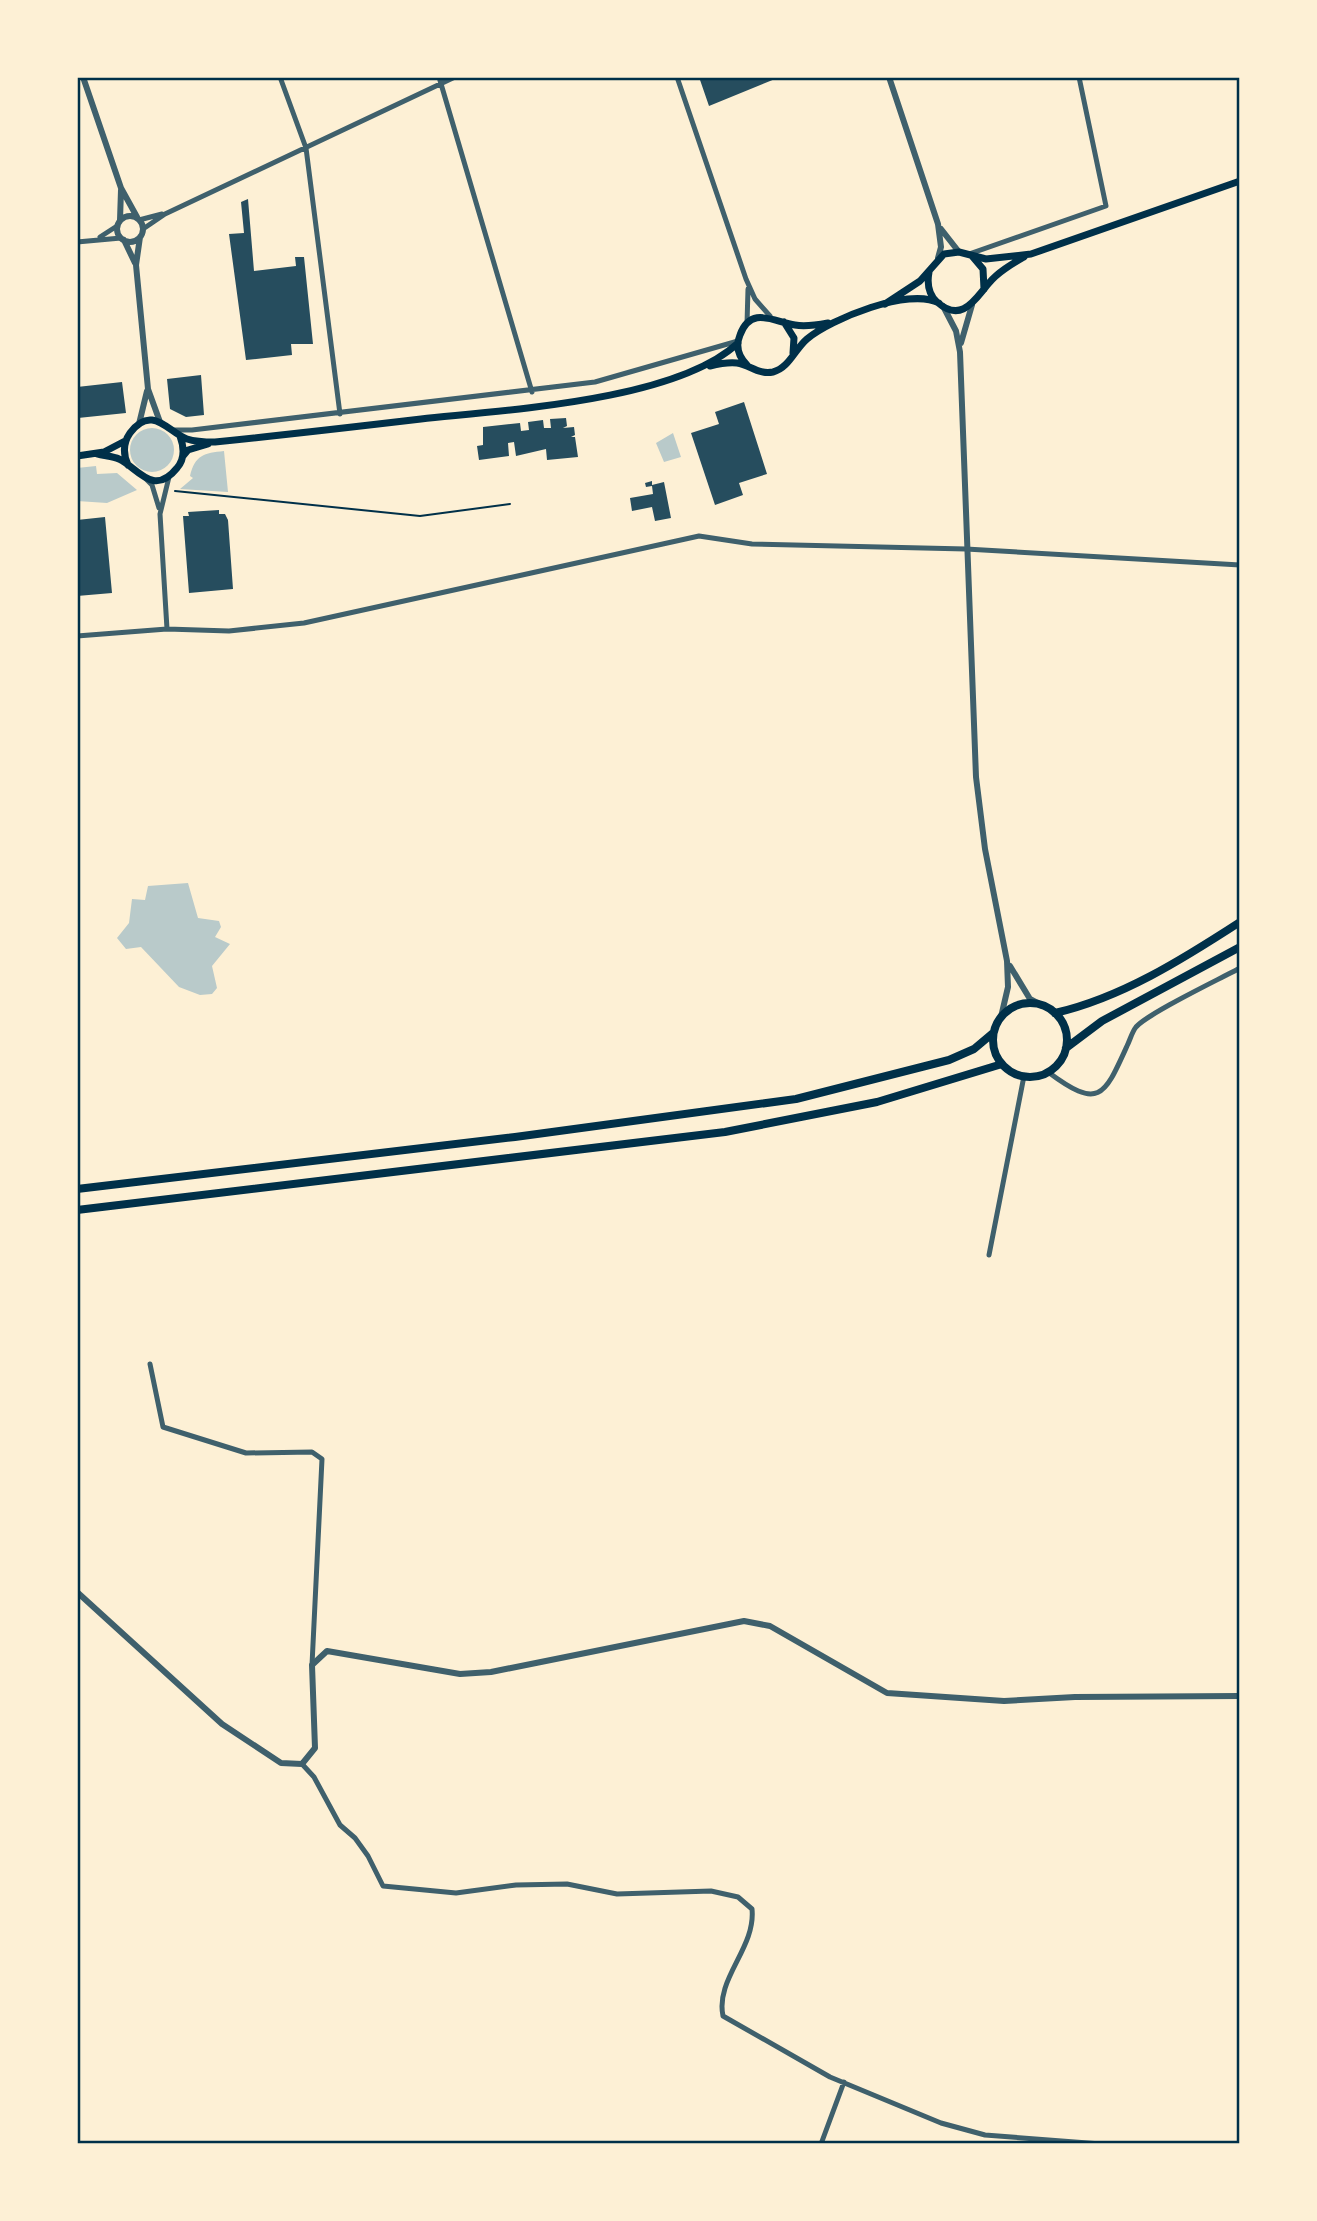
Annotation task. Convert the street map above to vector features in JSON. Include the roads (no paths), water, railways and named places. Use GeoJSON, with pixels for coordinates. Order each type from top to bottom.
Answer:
{"type":"FeatureCollection","features":[{"type":"Feature","properties":{"kind":"main road"},"geometry":{"type":"LineString","coordinates":[[885,304],[909,290],[929,272],[938,258],[959,252],[995,259],[1031,254],[1240,181]]}},
{"type":"Feature","properties":{"kind":"main road"},"geometry":{"type":"LineString","coordinates":[[699,368],[725,354],[738,342],[747,324],[755,318],[770,316],[783,322],[811,326],[911,299],[957,309],[972,305],[1000,273],[1031,254]]}},
{"type":"Feature","properties":{"kind":"main road"},"geometry":{"type":"LineString","coordinates":[[970,255],[980,263],[985,275],[983,293]]}},
{"type":"Feature","properties":{"kind":"main road"},"geometry":{"type":"LineString","coordinates":[[929,272],[929,289],[940,304]]}},
{"type":"Feature","properties":{"kind":"main road"},"geometry":{"type":"LineString","coordinates":[[738,342],[741,358],[748,366],[758,372],[770,373],[782,368],[814,333],[839,320]]}},
{"type":"Feature","properties":{"kind":"main road"},"geometry":{"type":"LineString","coordinates":[[783,322],[794,338],[792,357]]}},
{"type":"Feature","properties":{"kind":"main road"},"geometry":{"type":"LineString","coordinates":[[77,456],[97,454],[125,442],[139,425],[160,422],[195,441],[215,442],[582,401],[699,368],[726,363],[748,366]]}},
{"type":"Feature","properties":{"kind":"main road"},"geometry":{"type":"LineString","coordinates":[[176,432],[183,456]]}},
{"type":"Feature","properties":{"kind":"main road"},"geometry":{"type":"LineString","coordinates":[[125,442],[128,465]]}},
{"type":"Feature","properties":{"kind":"main road"},"geometry":{"type":"LineString","coordinates":[[97,454],[120,459],[144,478],[161,479],[171,474],[188,450],[215,442]]}},
{"type":"Feature","properties":{"kind":"main road"},"geometry":{"type":"LineString","coordinates":[[1055,1013],[1090,1005],[1125,988],[1240,922]]}},
{"type":"Feature","properties":{"kind":"main road"},"geometry":{"type":"LineString","coordinates":[[1066,1048],[1102,1021],[1240,947]]}},
{"type":"Feature","properties":{"kind":"main road"},"geometry":{"type":"LineString","coordinates":[[77,1189],[489,1140],[796,1099],[949,1060],[974,1049],[993,1033],[1001,1017],[1019,1005],[1041,1005],[1055,1013],[1065,1029],[1066,1048],[1062,1057],[1048,1072],[1024,1076],[1002,1065],[993,1044],[993,1033]]}},
{"type":"Feature","properties":{"kind":"main road"},"geometry":{"type":"LineString","coordinates":[[77,1210],[725,1132],[877,1102],[1002,1065]]}},
{"type":"Feature","properties":{"kind":"street"},"geometry":{"type":"LineString","coordinates":[[83,77],[121,188],[143,229]]}},
{"type":"Feature","properties":{"kind":"street"},"geometry":{"type":"LineString","coordinates":[[281,77],[306,148],[340,414]]}},
{"type":"Feature","properties":{"kind":"street"},"geometry":{"type":"LineString","coordinates":[[160,422],[148,389],[135,265],[143,229],[165,214],[306,148],[440,80],[455,77]]}},
{"type":"Feature","properties":{"kind":"street"},"geometry":{"type":"LineString","coordinates":[[677,77],[746,279],[755,299],[770,316]]}},
{"type":"Feature","properties":{"kind":"street"},"geometry":{"type":"LineString","coordinates":[[889,77],[938,224],[941,247],[938,258]]}},
{"type":"Feature","properties":{"kind":"street"},"geometry":{"type":"LineString","coordinates":[[970,255],[1106,206],[1079,77]]}},
{"type":"Feature","properties":{"kind":"street"},"geometry":{"type":"LineString","coordinates":[[440,80],[532,392]]}},
{"type":"Feature","properties":{"kind":"street"},"geometry":{"type":"LineString","coordinates":[[121,188],[119,223],[135,265]]}},
{"type":"Feature","properties":{"kind":"street"},"geometry":{"type":"LineString","coordinates":[[97,239],[128,216],[138,219],[165,214]]}},
{"type":"Feature","properties":{"kind":"street"},"geometry":{"type":"LineString","coordinates":[[938,224],[959,252]]}},
{"type":"Feature","properties":{"kind":"street"},"geometry":{"type":"LineString","coordinates":[[77,242],[123,239],[132,242],[140,237]]}},
{"type":"Feature","properties":{"kind":"street"},"geometry":{"type":"LineString","coordinates":[[746,279],[747,324]]}},
{"type":"Feature","properties":{"kind":"street"},"geometry":{"type":"LineString","coordinates":[[940,304],[950,317],[960,352],[976,777],[985,849],[1007,961],[1008,987],[1001,1017]]}},
{"type":"Feature","properties":{"kind":"street"},"geometry":{"type":"LineString","coordinates":[[960,352],[972,305]]}},
{"type":"Feature","properties":{"kind":"street"},"geometry":{"type":"LineString","coordinates":[[176,432],[532,392],[595,382],[738,342]]}},
{"type":"Feature","properties":{"kind":"street"},"geometry":{"type":"LineString","coordinates":[[139,425],[148,389]]}},
{"type":"Feature","properties":{"kind":"street"},"geometry":{"type":"LineString","coordinates":[[160,514],[165,485],[171,474]]}},
{"type":"Feature","properties":{"kind":"street"},"geometry":{"type":"LineString","coordinates":[[144,478],[152,485],[160,514],[167,629]]}},
{"type":"Feature","properties":{"kind":"street"},"geometry":{"type":"LineString","coordinates":[[77,636],[167,629],[229,631],[304,623],[699,536],[752,544],[966,549],[1240,565]]}},
{"type":"Feature","properties":{"kind":"street"},"geometry":{"type":"LineString","coordinates":[[1007,961],[1017,982],[1030,999],[1041,1005]]}},
{"type":"Feature","properties":{"kind":"street"},"geometry":{"type":"LineString","coordinates":[[1048,1072],[1072,1090],[1091,1095],[1106,1088],[1114,1080],[1136,1027],[1240,968]]}},
{"type":"Feature","properties":{"kind":"street"},"geometry":{"type":"LineString","coordinates":[[989,1255],[1024,1076]]}},
{"type":"Feature","properties":{"kind":"street"},"geometry":{"type":"LineString","coordinates":[[150,1364],[163,1427],[246,1453],[312,1452],[322,1459],[312,1665],[315,1748],[302,1764]]}},
{"type":"Feature","properties":{"kind":"street"},"geometry":{"type":"LineString","coordinates":[[77,1592],[222,1724],[281,1763],[302,1764],[314,1777],[340,1825],[355,1838],[368,1856],[383,1886],[456,1893],[516,1885],[567,1884],[617,1894],[711,1891],[738,1897],[752,1909],[753,1923],[720,2003],[723,2016],[844,2082],[942,2123],[985,2135],[1101,2144]]}},
{"type":"Feature","properties":{"kind":"street"},"geometry":{"type":"LineString","coordinates":[[312,1665],[327,1651],[460,1674],[491,1672],[729,1622],[752,1622],[770,1626],[887,1693],[1004,1701],[1075,1697],[1240,1696]]}},
{"type":"Feature","properties":{"kind":"street"},"geometry":{"type":"LineString","coordinates":[[821,2144],[844,2082]]}}]}
